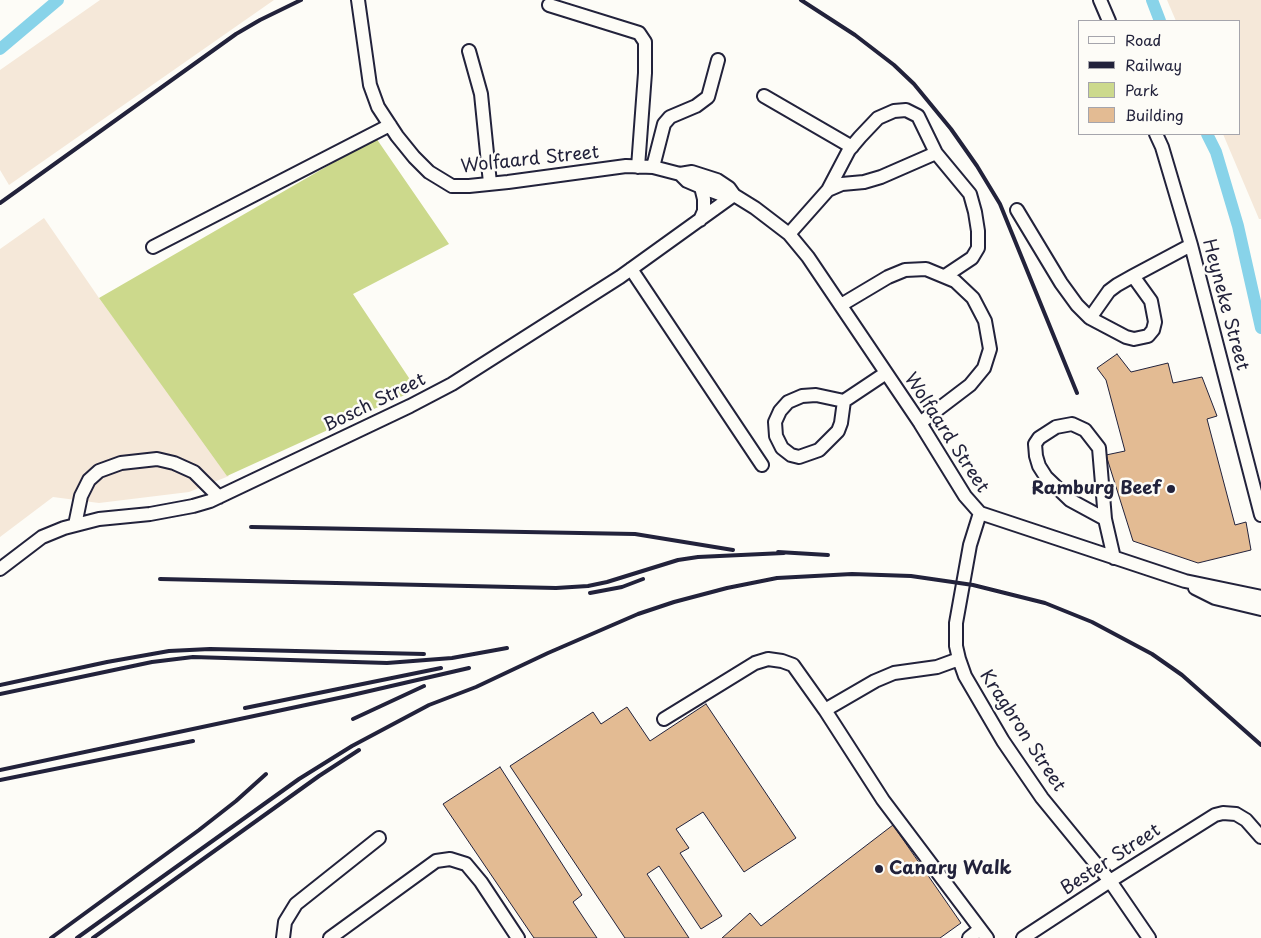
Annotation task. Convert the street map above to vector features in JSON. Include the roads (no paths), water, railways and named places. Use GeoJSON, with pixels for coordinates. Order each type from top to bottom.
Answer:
{"type":"FeatureCollection","features":[{"type":"Feature","properties":{"kind":"street","name":"Wolfaard Street"},"geometry":{"type":"LineString","coordinates":[[358,0],[370,85],[378,107],[414,157],[428,172],[443,182],[452,186],[469,186],[626,166],[653,167],[680,174],[692,172],[717,180],[729,188],[734,195],[755,208],[789,234],[808,257],[920,423],[965,496],[980,513],[1184,581],[1261,597]]}},
{"type":"Feature","properties":{"kind":"street"},"geometry":{"type":"LineString","coordinates":[[1100,0],[1109,20]]}},
{"type":"Feature","properties":{"kind":"street"},"geometry":{"type":"LineString","coordinates":[[550,5],[639,33],[645,42],[645,73],[638,166]]}},
{"type":"Feature","properties":{"kind":"street"},"geometry":{"type":"LineString","coordinates":[[469,51],[481,94],[490,183]]}},
{"type":"Feature","properties":{"kind":"street"},"geometry":{"type":"LineString","coordinates":[[653,167],[664,124],[670,117],[696,106],[708,97],[718,60]]}},
{"type":"Feature","properties":{"kind":"street"},"geometry":{"type":"LineString","coordinates":[[764,96],[852,147]]}},
{"type":"Feature","properties":{"kind":"street"},"geometry":{"type":"LineString","coordinates":[[789,234],[828,190],[852,147],[860,137],[878,118],[894,111],[906,110],[918,116],[936,153],[970,194],[976,212],[978,248],[972,258],[945,276]]}},
{"type":"Feature","properties":{"kind":"street"},"geometry":{"type":"LineString","coordinates":[[153,247],[390,124]]}},
{"type":"Feature","properties":{"kind":"street","name":"Heyneke Street"},"geometry":{"type":"LineString","coordinates":[[1156,135],[1162,147],[1192,245],[1261,515]]}},
{"type":"Feature","properties":{"kind":"street"},"geometry":{"type":"LineString","coordinates":[[828,190],[842,184],[864,182],[881,177],[936,153]]}},
{"type":"Feature","properties":{"kind":"street","name":"Wolfaard Street"},"geometry":{"type":"LineString","coordinates":[[680,174],[687,181],[701,187],[720,194],[734,195]]}},
{"type":"Feature","properties":{"kind":"street"},"geometry":{"type":"LineString","coordinates":[[700,220],[704,211],[701,187]]}},
{"type":"Feature","properties":{"kind":"street","name":"Bosch Street"},"geometry":{"type":"LineString","coordinates":[[0,569],[42,537],[75,524],[98,519],[150,514],[194,506],[219,497],[452,384],[631,270],[734,195]]}},
{"type":"Feature","properties":{"kind":"street"},"geometry":{"type":"LineString","coordinates":[[1017,210],[1076,305],[1090,318],[1126,337],[1134,339],[1148,336],[1153,330],[1155,322],[1151,301],[1133,276]]}},
{"type":"Feature","properties":{"kind":"street"},"geometry":{"type":"LineString","coordinates":[[1090,318],[1109,291],[1192,245]]}},
{"type":"Feature","properties":{"kind":"street"},"geometry":{"type":"LineString","coordinates":[[841,305],[888,277],[905,270],[926,268],[955,280],[973,298],[985,321],[990,349],[984,368],[970,385],[920,423]]}},
{"type":"Feature","properties":{"kind":"street"},"geometry":{"type":"LineString","coordinates":[[631,270],[762,465]]}},
{"type":"Feature","properties":{"kind":"street"},"geometry":{"type":"LineString","coordinates":[[844,401],[838,431],[819,450],[799,457],[791,455],[782,448],[776,436],[775,422],[780,411],[788,402],[802,396],[816,395],[844,401],[886,373]]}},
{"type":"Feature","properties":{"kind":"street"},"geometry":{"type":"LineString","coordinates":[[1105,519],[1070,500],[1046,477],[1039,466],[1036,456],[1035,444],[1039,438],[1056,427],[1072,424],[1085,430],[1092,436],[1099,448],[1105,519],[1114,558]]}},
{"type":"Feature","properties":{"kind":"street"},"geometry":{"type":"LineString","coordinates":[[75,524],[81,496],[89,480],[99,471],[121,463],[157,459],[174,463],[194,472],[219,497]]}},
{"type":"Feature","properties":{"kind":"street","name":"Kragbron Street"},"geometry":{"type":"LineString","coordinates":[[980,513],[970,545],[956,623],[956,646],[959,659],[973,691],[1003,741],[1037,790],[1110,881],[1149,938]]}},
{"type":"Feature","properties":{"kind":"street"},"geometry":{"type":"LineString","coordinates":[[1184,581],[1215,598],[1261,609]]}},
{"type":"Feature","properties":{"kind":"street"},"geometry":{"type":"LineString","coordinates":[[664,718],[755,663],[768,659],[793,665],[825,710],[883,800],[984,933],[969,938]]}},
{"type":"Feature","properties":{"kind":"street"},"geometry":{"type":"LineString","coordinates":[[825,710],[875,681],[894,673],[937,667],[959,659]]}},
{"type":"Feature","properties":{"kind":"street","name":"Bester Street"},"geometry":{"type":"LineString","coordinates":[[1023,938],[1207,819],[1220,813],[1229,812],[1241,816],[1261,837]]}},
{"type":"Feature","properties":{"kind":"street"},"geometry":{"type":"LineString","coordinates":[[283,938],[285,922],[296,904],[379,838]]}},
{"type":"Feature","properties":{"kind":"street"},"geometry":{"type":"LineString","coordinates":[[330,938],[436,861],[450,859],[466,864],[481,882],[518,938]]}},
{"type":"Feature","properties":{"kind":"waterway"},"geometry":{"type":"LineString","coordinates":[[0,49],[58,0]]}},
{"type":"Feature","properties":{"kind":"waterway"},"geometry":{"type":"LineString","coordinates":[[1152,0],[1160,20]]}},
{"type":"Feature","properties":{"kind":"waterway"},"geometry":{"type":"LineString","coordinates":[[1208,135],[1216,152],[1238,226],[1261,328]]}},
{"type":"Feature","properties":{"kind":"railway"},"geometry":{"type":"LineString","coordinates":[[0,203],[236,34],[301,0]]}},
{"type":"Feature","properties":{"kind":"railway"},"geometry":{"type":"LineString","coordinates":[[801,0],[855,35],[894,65],[914,84],[951,129],[977,166],[1000,204],[1077,393]]}},
{"type":"Feature","properties":{"kind":"railway"},"geometry":{"type":"LineString","coordinates":[[251,527],[635,534],[733,550]]}},
{"type":"Feature","properties":{"kind":"railway"},"geometry":{"type":"LineString","coordinates":[[778,552],[828,555]]}},
{"type":"Feature","properties":{"kind":"railway"},"geometry":{"type":"LineString","coordinates":[[160,579],[556,588],[588,586],[607,582],[678,560],[698,557],[784,553]]}},
{"type":"Feature","properties":{"kind":"railway"},"geometry":{"type":"LineString","coordinates":[[77,938],[299,779],[352,746],[429,705],[476,687],[638,614],[727,588],[777,578],[852,574],[911,576],[973,585],[1045,603],[1092,622],[1152,654],[1182,675],[1261,745]]}},
{"type":"Feature","properties":{"kind":"railway"},"geometry":{"type":"LineString","coordinates":[[590,593],[622,587],[643,579]]}},
{"type":"Feature","properties":{"kind":"railway"},"geometry":{"type":"LineString","coordinates":[[0,694],[152,662],[193,657],[387,663],[452,658],[507,648]]}},
{"type":"Feature","properties":{"kind":"railway"},"geometry":{"type":"LineString","coordinates":[[0,685],[169,651],[210,649],[424,654]]}},
{"type":"Feature","properties":{"kind":"railway"},"geometry":{"type":"LineString","coordinates":[[245,708],[441,668]]}},
{"type":"Feature","properties":{"kind":"railway"},"geometry":{"type":"LineString","coordinates":[[0,770],[348,696],[469,668]]}},
{"type":"Feature","properties":{"kind":"railway"},"geometry":{"type":"LineString","coordinates":[[353,719],[424,686]]}},
{"type":"Feature","properties":{"kind":"railway"},"geometry":{"type":"LineString","coordinates":[[0,780],[193,741]]}},
{"type":"Feature","properties":{"kind":"railway"},"geometry":{"type":"LineString","coordinates":[[93,938],[319,776],[359,750]]}},
{"type":"Feature","properties":{"kind":"railway"},"geometry":{"type":"LineString","coordinates":[[51,938],[199,830],[266,774]]}},
{"type":"Feature","properties":{"kind":"place","name":"Ramburg Beef"},"geometry":{"type":"Point","coordinates":[1171,489]}},
{"type":"Feature","properties":{"kind":"place","name":"Canary Walk"},"geometry":{"type":"Point","coordinates":[879,869]}}]}
